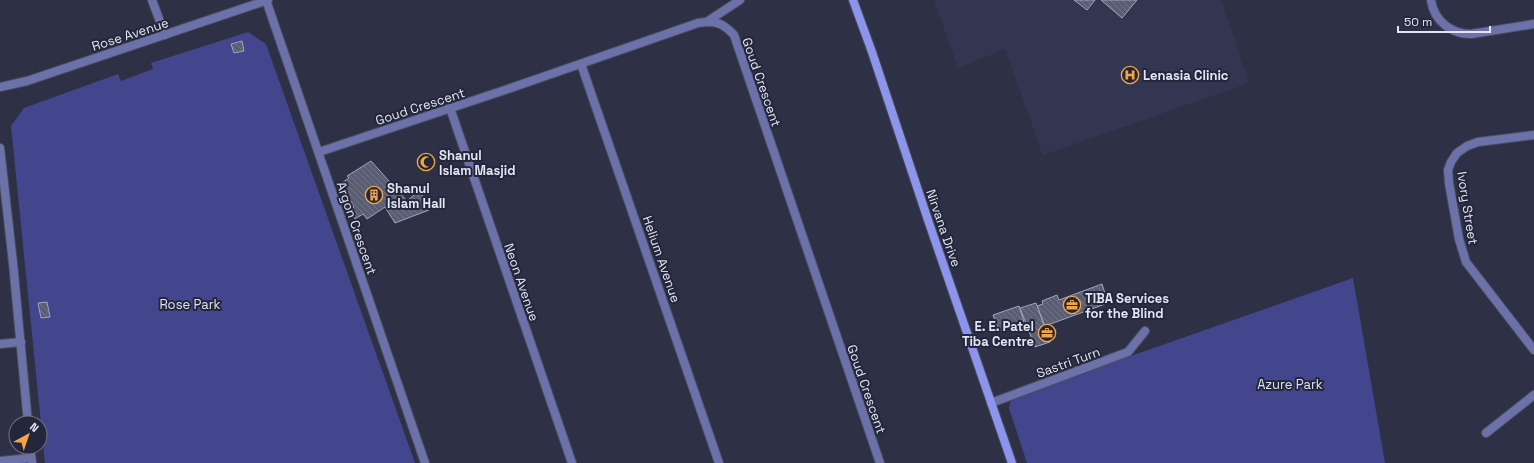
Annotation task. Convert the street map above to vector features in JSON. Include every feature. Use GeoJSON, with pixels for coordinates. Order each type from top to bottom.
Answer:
{"type":"FeatureCollection","features":[{"type":"Feature","properties":{"kind":"main road","name":"Nirvana Drive"},"geometry":{"type":"LineString","coordinates":[[854,0],[1012,463]]}},
{"type":"Feature","properties":{"kind":"street"},"geometry":{"type":"LineString","coordinates":[[152,0],[165,35]]}},
{"type":"Feature","properties":{"kind":"street","name":"Rose Avenue"},"geometry":{"type":"LineString","coordinates":[[0,87],[27,81],[267,0]]}},
{"type":"Feature","properties":{"kind":"street","name":"Argon Crescent"},"geometry":{"type":"LineString","coordinates":[[267,0],[426,463]]}},
{"type":"Feature","properties":{"kind":"street"},"geometry":{"type":"LineString","coordinates":[[708,21],[740,0]]}},
{"type":"Feature","properties":{"kind":"street"},"geometry":{"type":"LineString","coordinates":[[1431,0],[1436,15],[1444,25],[1452,31],[1462,34],[1471,34],[1534,24]]}},
{"type":"Feature","properties":{"kind":"street","name":"Goud Crescent"},"geometry":{"type":"LineString","coordinates":[[319,152],[698,23],[708,21],[727,27],[734,35],[880,463]]}},
{"type":"Feature","properties":{"kind":"street","name":"Helium Avenue"},"geometry":{"type":"LineString","coordinates":[[581,64],[719,463]]}},
{"type":"Feature","properties":{"kind":"street","name":"Neon Avenue"},"geometry":{"type":"LineString","coordinates":[[450,108],[572,463]]}},
{"type":"Feature","properties":{"kind":"street","name":"Ivory Street"},"geometry":{"type":"LineString","coordinates":[[1534,135],[1478,142],[1467,146],[1457,153],[1448,170],[1459,239],[1466,262],[1534,350]]}},
{"type":"Feature","properties":{"kind":"street"},"geometry":{"type":"LineString","coordinates":[[0,148],[10,226],[27,415]]}},
{"type":"Feature","properties":{"kind":"street"},"geometry":{"type":"LineString","coordinates":[[0,227],[10,226]]}},
{"type":"Feature","properties":{"kind":"street","name":"Sastri Turn"},"geometry":{"type":"LineString","coordinates":[[991,403],[1128,352],[1144,331]]}},
{"type":"Feature","properties":{"kind":"street"},"geometry":{"type":"LineString","coordinates":[[0,344],[21,342]]}},
{"type":"Feature","properties":{"kind":"street"},"geometry":{"type":"LineString","coordinates":[[1486,433],[1534,395]]}},
{"type":"Feature","properties":{"kind":"street"},"geometry":{"type":"LineString","coordinates":[[0,461],[31,460]]}},
{"type":"Feature","properties":{"kind":"shaded area","name":"Lenasia Clinic"},"geometry":{"type":"Polygon","coordinates":[[[934,0],[1221,0],[1249,83],[1043,156],[1005,49],[958,68],[934,0]]]}},
{"type":"Feature","properties":{"kind":"green space","name":"Rose Park"},"geometry":{"type":"Polygon","coordinates":[[[248,32],[266,44],[415,463],[45,463],[44,455],[48,455],[48,415],[40,415],[11,126],[24,108],[118,74],[121,81],[153,69],[151,63],[248,32]]]}},
{"type":"Feature","properties":{"kind":"green space","name":"Azure Park"},"geometry":{"type":"Polygon","coordinates":[[[1353,278],[1385,463],[1027,463],[1009,408],[1011,400],[1017,396],[1353,278]]]}},
{"type":"Feature","properties":{"kind":"building"},"geometry":{"type":"Polygon","coordinates":[[[1074,0],[1095,0],[1087,10],[1074,0]]]}},
{"type":"Feature","properties":{"kind":"building"},"geometry":{"type":"Polygon","coordinates":[[[1101,0],[1137,0],[1122,18],[1101,0]]]}},
{"type":"Feature","properties":{"kind":"building"},"geometry":{"type":"Polygon","coordinates":[[[242,41],[244,51],[234,53],[231,44],[242,41]]]}},
{"type":"Feature","properties":{"kind":"building","name":"Shanul Islam Hall"},"geometry":{"type":"Polygon","coordinates":[[[371,161],[407,201],[420,190],[429,210],[395,223],[385,207],[367,219],[363,214],[355,219],[349,210],[354,207],[343,189],[346,187],[343,182],[349,178],[347,176],[371,161]]]}},
{"type":"Feature","properties":{"kind":"building","name":"TIBA Services for the Blind"},"geometry":{"type":"Polygon","coordinates":[[[1102,284],[1108,303],[1045,326],[1037,306],[1043,304],[1042,301],[1057,295],[1059,300],[1102,284]]]}},
{"type":"Feature","properties":{"kind":"building"},"geometry":{"type":"Polygon","coordinates":[[[47,302],[50,317],[41,318],[38,303],[47,302]]]}},
{"type":"Feature","properties":{"kind":"building"},"geometry":{"type":"Polygon","coordinates":[[[1036,303],[1050,342],[1035,347],[1020,308],[1036,303]]]}},
{"type":"Feature","properties":{"kind":"building"},"geometry":{"type":"Polygon","coordinates":[[[1019,306],[1024,322],[999,331],[993,315],[1019,306]]]}},
{"type":"Feature","properties":{"kind":"place","name":"Lenasia Clinic"},"geometry":{"type":"Point","coordinates":[1130,75]}},
{"type":"Feature","properties":{"kind":"place","name":"Shanul Islam Masjid"},"geometry":{"type":"Point","coordinates":[426,162]}},
{"type":"Feature","properties":{"kind":"place","name":"Shanul Islam Hall"},"geometry":{"type":"Point","coordinates":[374,195]}},
{"type":"Feature","properties":{"kind":"place","name":"TIBA Services for the Blind"},"geometry":{"type":"Point","coordinates":[1072,305]}},
{"type":"Feature","properties":{"kind":"place","name":"E. E. Patel Tiba Centre"},"geometry":{"type":"Point","coordinates":[1047,333]}}]}
